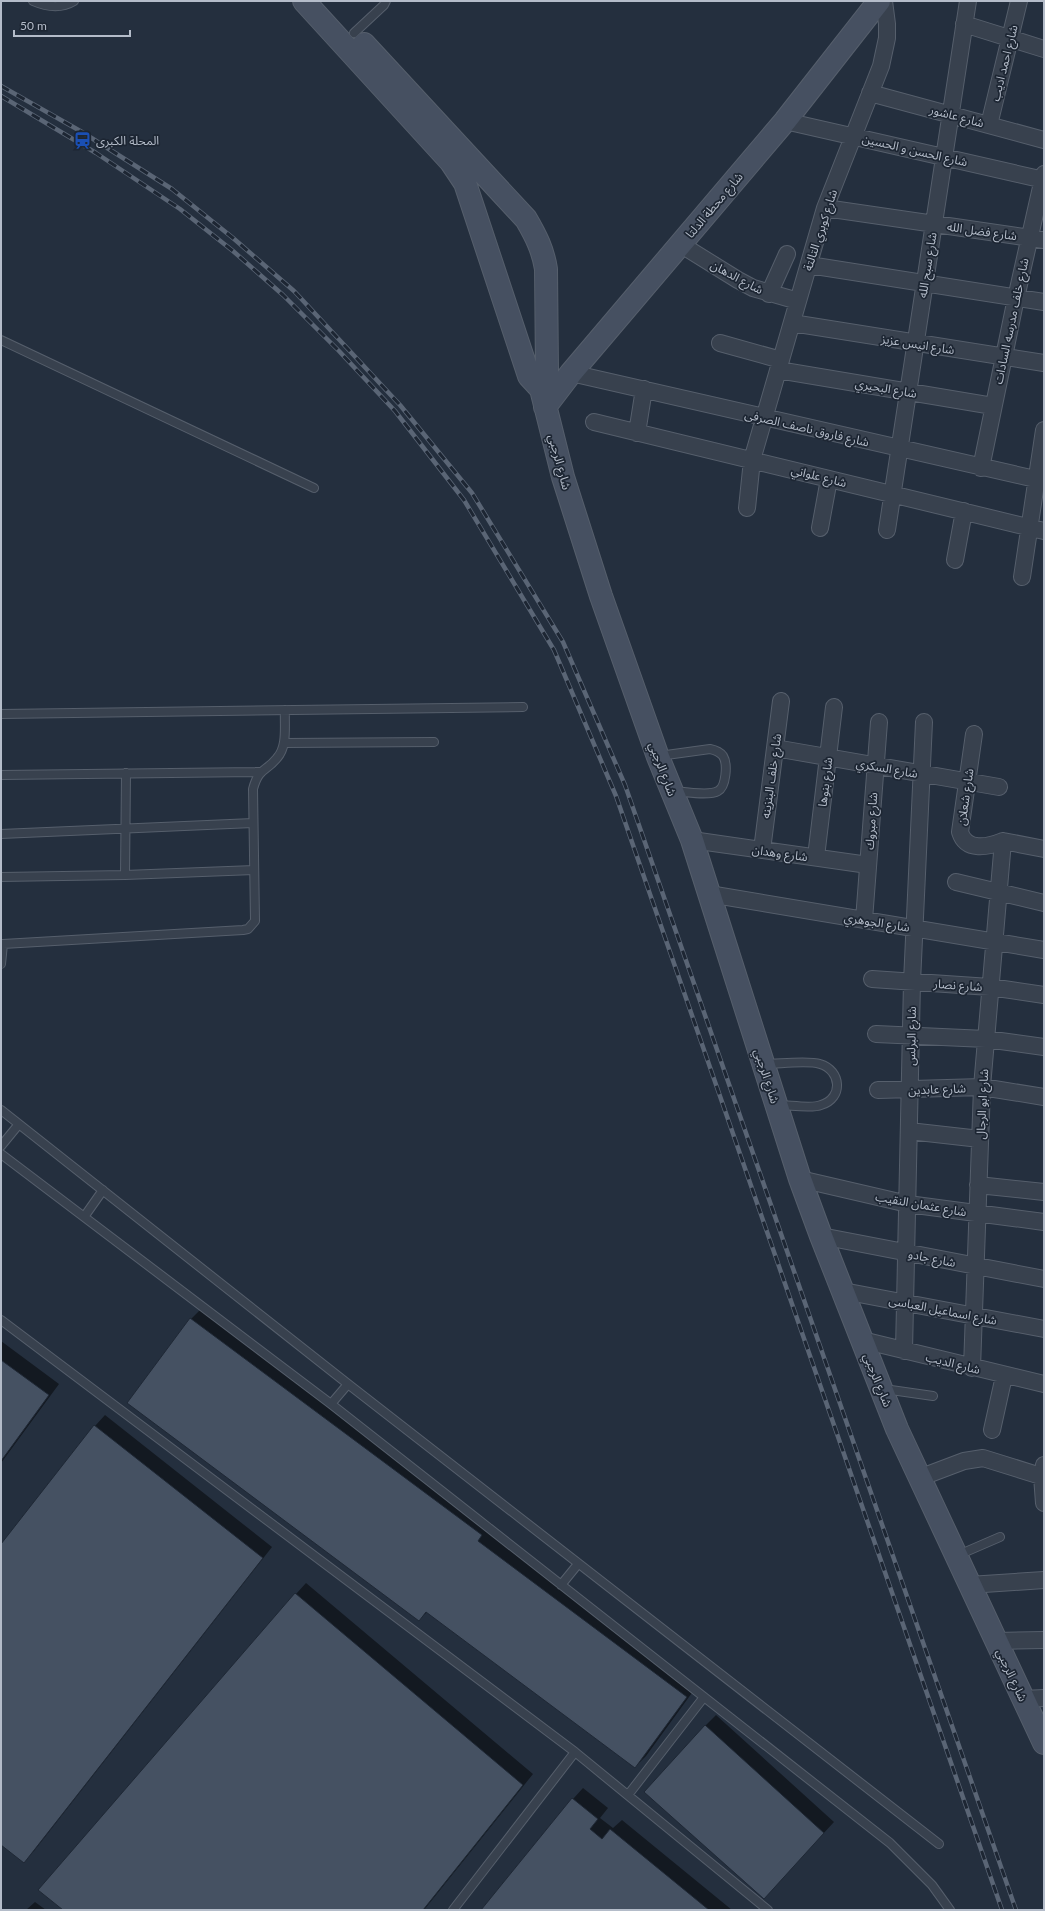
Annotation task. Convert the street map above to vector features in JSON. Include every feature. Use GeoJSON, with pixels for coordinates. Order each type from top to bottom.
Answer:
{"type":"FeatureCollection","features":[{"type":"Feature","properties":{"kind":"main road"},"geometry":{"type":"LineString","coordinates":[[304,1],[451,162],[465,183],[529,376],[543,398]]}},
{"type":"Feature","properties":{"kind":"main road"},"geometry":{"type":"LineString","coordinates":[[324,1],[526,219],[543,252],[546,269],[548,372],[543,398]]}},
{"type":"Feature","properties":{"kind":"main road","name":"شارع محطة الدلتا"},"geometry":{"type":"LineString","coordinates":[[543,398],[571,373],[785,121],[879,1]]}},
{"type":"Feature","properties":{"kind":"main road"},"geometry":{"type":"LineString","coordinates":[[465,183],[487,177]]}},
{"type":"Feature","properties":{"kind":"main road","name":"شارع الرجبي"},"geometry":{"type":"LineString","coordinates":[[543,398],[563,477],[596,581],[658,757],[692,840],[800,1179],[821,1236],[881,1388],[919,1478],[996,1641],[1034,1698],[1044,1743]]}},
{"type":"Feature","properties":{"kind":"street","name":"شارع كوبري التالتة"},"geometry":{"type":"LineString","coordinates":[[747,508],[752,460],[826,208],[881,66],[887,38],[884,1]]}},
{"type":"Feature","properties":{"kind":"street","name":"شارع سبح الله"},"geometry":{"type":"LineString","coordinates":[[886,530],[968,1]]}},
{"type":"Feature","properties":{"kind":"street","name":"شارع احمد اديب"},"geometry":{"type":"LineString","coordinates":[[989,125],[1019,1]]}},
{"type":"Feature","properties":{"kind":"street"},"geometry":{"type":"LineString","coordinates":[[964,24],[1044,49]]}},
{"type":"Feature","properties":{"kind":"street","name":"شارع عاشور"},"geometry":{"type":"LineString","coordinates":[[870,93],[1044,140]]}},
{"type":"Feature","properties":{"kind":"street","name":"شارع الحسن و الحسين"},"geometry":{"type":"LineString","coordinates":[[785,121],[1044,178]]}},
{"type":"Feature","properties":{"kind":"street","name":"شارع خلف مدرسه السادات"},"geometry":{"type":"LineString","coordinates":[[981,468],[1016,298],[1037,239],[1044,178]]}},
{"type":"Feature","properties":{"kind":"street","name":"شارع فضل الله"},"geometry":{"type":"LineString","coordinates":[[826,208],[1037,239]]}},
{"type":"Feature","properties":{"kind":"street","name":"شارع الدهان"},"geometry":{"type":"LineString","coordinates":[[680,244],[738,280],[769,294],[798,301]]}},
{"type":"Feature","properties":{"kind":"street"},"geometry":{"type":"LineString","coordinates":[[769,294],[787,254]]}},
{"type":"Feature","properties":{"kind":"street"},"geometry":{"type":"LineString","coordinates":[[809,265],[1044,302]]}},
{"type":"Feature","properties":{"kind":"street","name":"شارع انيس عزيز"},"geometry":{"type":"LineString","coordinates":[[792,323],[915,344],[1044,363]]}},
{"type":"Feature","properties":{"kind":"street","name":"شارع البحيري"},"geometry":{"type":"LineString","coordinates":[[720,343],[780,365],[908,392],[993,406]]}},
{"type":"Feature","properties":{"kind":"street","name":"شارع فاروق ناصف الصرفى"},"geometry":{"type":"LineString","coordinates":[[571,373],[1040,481]]}},
{"type":"Feature","properties":{"kind":"street"},"geometry":{"type":"LineString","coordinates":[[637,432],[644,389]]}},
{"type":"Feature","properties":{"kind":"street","name":"شارع علواني"},"geometry":{"type":"LineString","coordinates":[[594,422],[1037,529]]}},
{"type":"Feature","properties":{"kind":"street"},"geometry":{"type":"LineString","coordinates":[[1022,577],[1037,529],[1044,430]]}},
{"type":"Feature","properties":{"kind":"street"},"geometry":{"type":"LineString","coordinates":[[820,528],[829,479]]}},
{"type":"Feature","properties":{"kind":"street"},"geometry":{"type":"LineString","coordinates":[[955,560],[964,511]]}},
{"type":"Feature","properties":{"kind":"street","name":"شارع خلف البنزينه"},"geometry":{"type":"LineString","coordinates":[[762,850],[781,701]]}},
{"type":"Feature","properties":{"kind":"street","name":"شارع بنوها"},"geometry":{"type":"LineString","coordinates":[[816,857],[834,707]]}},
{"type":"Feature","properties":{"kind":"street","name":"شارع مبروك"},"geometry":{"type":"LineString","coordinates":[[864,920],[879,722]]}},
{"type":"Feature","properties":{"kind":"street","name":"شارع البرلس"},"geometry":{"type":"LineString","coordinates":[[904,1351],[912,982],[916,928],[924,722]]}},
{"type":"Feature","properties":{"kind":"street","name":"شارع شعلان"},"geometry":{"type":"LineString","coordinates":[[974,734],[960,832],[963,839],[968,844],[985,847],[1003,841]]}},
{"type":"Feature","properties":{"kind":"street","name":"شارع السكري"},"geometry":{"type":"LineString","coordinates":[[775,748],[999,787]]}},
{"type":"Feature","properties":{"kind":"street","name":"شارع وهدان"},"geometry":{"type":"LineString","coordinates":[[692,840],[868,865]]}},
{"type":"Feature","properties":{"kind":"street"},"geometry":{"type":"LineString","coordinates":[[1003,841],[1044,849]]}},
{"type":"Feature","properties":{"kind":"street","name":"شارع ابو الرجال"},"geometry":{"type":"LineString","coordinates":[[972,1368],[982,1087],[1003,841]]}},
{"type":"Feature","properties":{"kind":"street"},"geometry":{"type":"LineString","coordinates":[[956,882],[1044,903]]}},
{"type":"Feature","properties":{"kind":"street","name":"شارع الجوهري"},"geometry":{"type":"LineString","coordinates":[[709,894],[1044,950]]}},
{"type":"Feature","properties":{"kind":"street","name":"شارع نصار"},"geometry":{"type":"LineString","coordinates":[[872,979],[990,987],[1044,995]]}},
{"type":"Feature","properties":{"kind":"street"},"geometry":{"type":"LineString","coordinates":[[876,1034],[986,1039],[1044,1047]]}},
{"type":"Feature","properties":{"kind":"street","name":"شارع عابدين"},"geometry":{"type":"LineString","coordinates":[[878,1090],[982,1087],[1044,1097]]}},
{"type":"Feature","properties":{"kind":"street"},"geometry":{"type":"LineString","coordinates":[[909,1131],[980,1138]]}},
{"type":"Feature","properties":{"kind":"street","name":"شارع عثمان النقيب"},"geometry":{"type":"LineString","coordinates":[[800,1179],[908,1204],[1044,1222]]}},
{"type":"Feature","properties":{"kind":"street"},"geometry":{"type":"LineString","coordinates":[[978,1185],[1044,1192]]}},
{"type":"Feature","properties":{"kind":"street","name":"شارع جادو"},"geometry":{"type":"LineString","coordinates":[[821,1236],[1044,1279]]}},
{"type":"Feature","properties":{"kind":"street","name":"شارع اسماعيل العباسى"},"geometry":{"type":"LineString","coordinates":[[843,1291],[1044,1329]]}},
{"type":"Feature","properties":{"kind":"street","name":"شارع الديب"},"geometry":{"type":"LineString","coordinates":[[862,1340],[1004,1376],[1044,1384]]}},
{"type":"Feature","properties":{"kind":"street"},"geometry":{"type":"LineString","coordinates":[[992,1430],[1004,1376]]}},
{"type":"Feature","properties":{"kind":"street"},"geometry":{"type":"LineString","coordinates":[[919,1478],[964,1461],[983,1458],[1043,1473],[1044,1503]]}},
{"type":"Feature","properties":{"kind":"street"},"geometry":{"type":"LineString","coordinates":[[969,1585],[1044,1580]]}},
{"type":"Feature","properties":{"kind":"street"},"geometry":{"type":"LineString","coordinates":[[996,1641],[1044,1640]]}},
{"type":"Feature","properties":{"kind":"lane"},"geometry":{"type":"LineString","coordinates":[[33,1],[43,6],[57,7],[74,1]]}},
{"type":"Feature","properties":{"kind":"lane"},"geometry":{"type":"LineString","coordinates":[[354,33],[384,5],[386,1]]}},
{"type":"Feature","properties":{"kind":"lane"},"geometry":{"type":"LineString","coordinates":[[1,340],[314,488]]}},
{"type":"Feature","properties":{"kind":"lane"},"geometry":{"type":"LineString","coordinates":[[1,714],[523,707]]}},
{"type":"Feature","properties":{"kind":"lane"},"geometry":{"type":"LineString","coordinates":[[1,964],[2,944],[248,929],[255,921],[253,789],[260,772],[276,760],[284,743],[285,710]]}},
{"type":"Feature","properties":{"kind":"lane"},"geometry":{"type":"LineString","coordinates":[[284,743],[434,742]]}},
{"type":"Feature","properties":{"kind":"lane"},"geometry":{"type":"LineString","coordinates":[[658,757],[710,749],[717,751],[723,756],[726,763],[723,786],[719,791],[713,794],[672,791]]}},
{"type":"Feature","properties":{"kind":"lane"},"geometry":{"type":"LineString","coordinates":[[1,775],[260,772]]}},
{"type":"Feature","properties":{"kind":"lane"},"geometry":{"type":"LineString","coordinates":[[125,876],[126,774]]}},
{"type":"Feature","properties":{"kind":"lane"},"geometry":{"type":"LineString","coordinates":[[1,834],[253,823]]}},
{"type":"Feature","properties":{"kind":"lane"},"geometry":{"type":"LineString","coordinates":[[1,877],[125,876],[254,870]]}},
{"type":"Feature","properties":{"kind":"lane"},"geometry":{"type":"LineString","coordinates":[[763,1064],[818,1063],[830,1068],[837,1078],[838,1090],[832,1100],[820,1106],[776,1105]]}},
{"type":"Feature","properties":{"kind":"lane"},"geometry":{"type":"LineString","coordinates":[[1,1110],[578,1564],[939,1844]]}},
{"type":"Feature","properties":{"kind":"lane"},"geometry":{"type":"LineString","coordinates":[[1,1146],[19,1124]]}},
{"type":"Feature","properties":{"kind":"lane"},"geometry":{"type":"LineString","coordinates":[[1,1154],[331,1404],[890,1843],[932,1885],[950,1910]]}},
{"type":"Feature","properties":{"kind":"lane"},"geometry":{"type":"LineString","coordinates":[[84,1217],[103,1190]]}},
{"type":"Feature","properties":{"kind":"lane"},"geometry":{"type":"LineString","coordinates":[[1,1320],[575,1752],[768,1910]]}},
{"type":"Feature","properties":{"kind":"lane"},"geometry":{"type":"LineString","coordinates":[[331,1404],[348,1384]]}},
{"type":"Feature","properties":{"kind":"lane"},"geometry":{"type":"LineString","coordinates":[[881,1388],[933,1396]]}},
{"type":"Feature","properties":{"kind":"lane"},"geometry":{"type":"LineString","coordinates":[[956,1556],[1000,1537]]}},
{"type":"Feature","properties":{"kind":"lane"},"geometry":{"type":"LineString","coordinates":[[561,1585],[578,1564]]}},
{"type":"Feature","properties":{"kind":"lane"},"geometry":{"type":"LineString","coordinates":[[628,1795],[704,1697]]}},
{"type":"Feature","properties":{"kind":"lane"},"geometry":{"type":"LineString","coordinates":[[453,1910],[575,1752]]}},
{"type":"Feature","properties":{"kind":"building"},"geometry":{"type":"Polygon","coordinates":[[[190,1318],[482,1535],[478,1541],[687,1697],[635,1768],[426,1612],[419,1621],[127,1403],[190,1318]]]}},
{"type":"Feature","properties":{"kind":"building"},"geometry":{"type":"Polygon","coordinates":[[[1,1360],[49,1395],[1,1461],[1,1360]]]}},
{"type":"Feature","properties":{"kind":"building"},"geometry":{"type":"Polygon","coordinates":[[[94,1425],[263,1558],[24,1863],[1,1845],[1,1544],[94,1425]]]}},
{"type":"Feature","properties":{"kind":"building"},"geometry":{"type":"Polygon","coordinates":[[[295,1593],[523,1785],[423,1910],[63,1910],[38,1890],[295,1593]]]}},
{"type":"Feature","properties":{"kind":"building"},"geometry":{"type":"Polygon","coordinates":[[[705,1725],[824,1833],[764,1899],[644,1792],[705,1725]]]}},
{"type":"Feature","properties":{"kind":"building"},"geometry":{"type":"Polygon","coordinates":[[[572,1798],[598,1819],[590,1829],[602,1839],[610,1829],[709,1910],[481,1910],[572,1798]]]}},
{"type":"Feature","properties":{"kind":"railway"},"geometry":{"type":"LineString","coordinates":[[1,86],[82,132],[172,189],[233,238],[294,291],[400,405],[472,493],[563,642],[625,785],[1016,1910]]}},
{"type":"Feature","properties":{"kind":"railway"},"geometry":{"type":"LineString","coordinates":[[1,96],[96,153],[180,209],[233,251],[283,295],[339,351],[395,411],[464,500],[554,650],[616,796],[1002,1910]]}},
{"type":"Feature","properties":{"kind":"place","name":"المحلة الكبرى"},"geometry":{"type":"Point","coordinates":[83,140]}}]}
